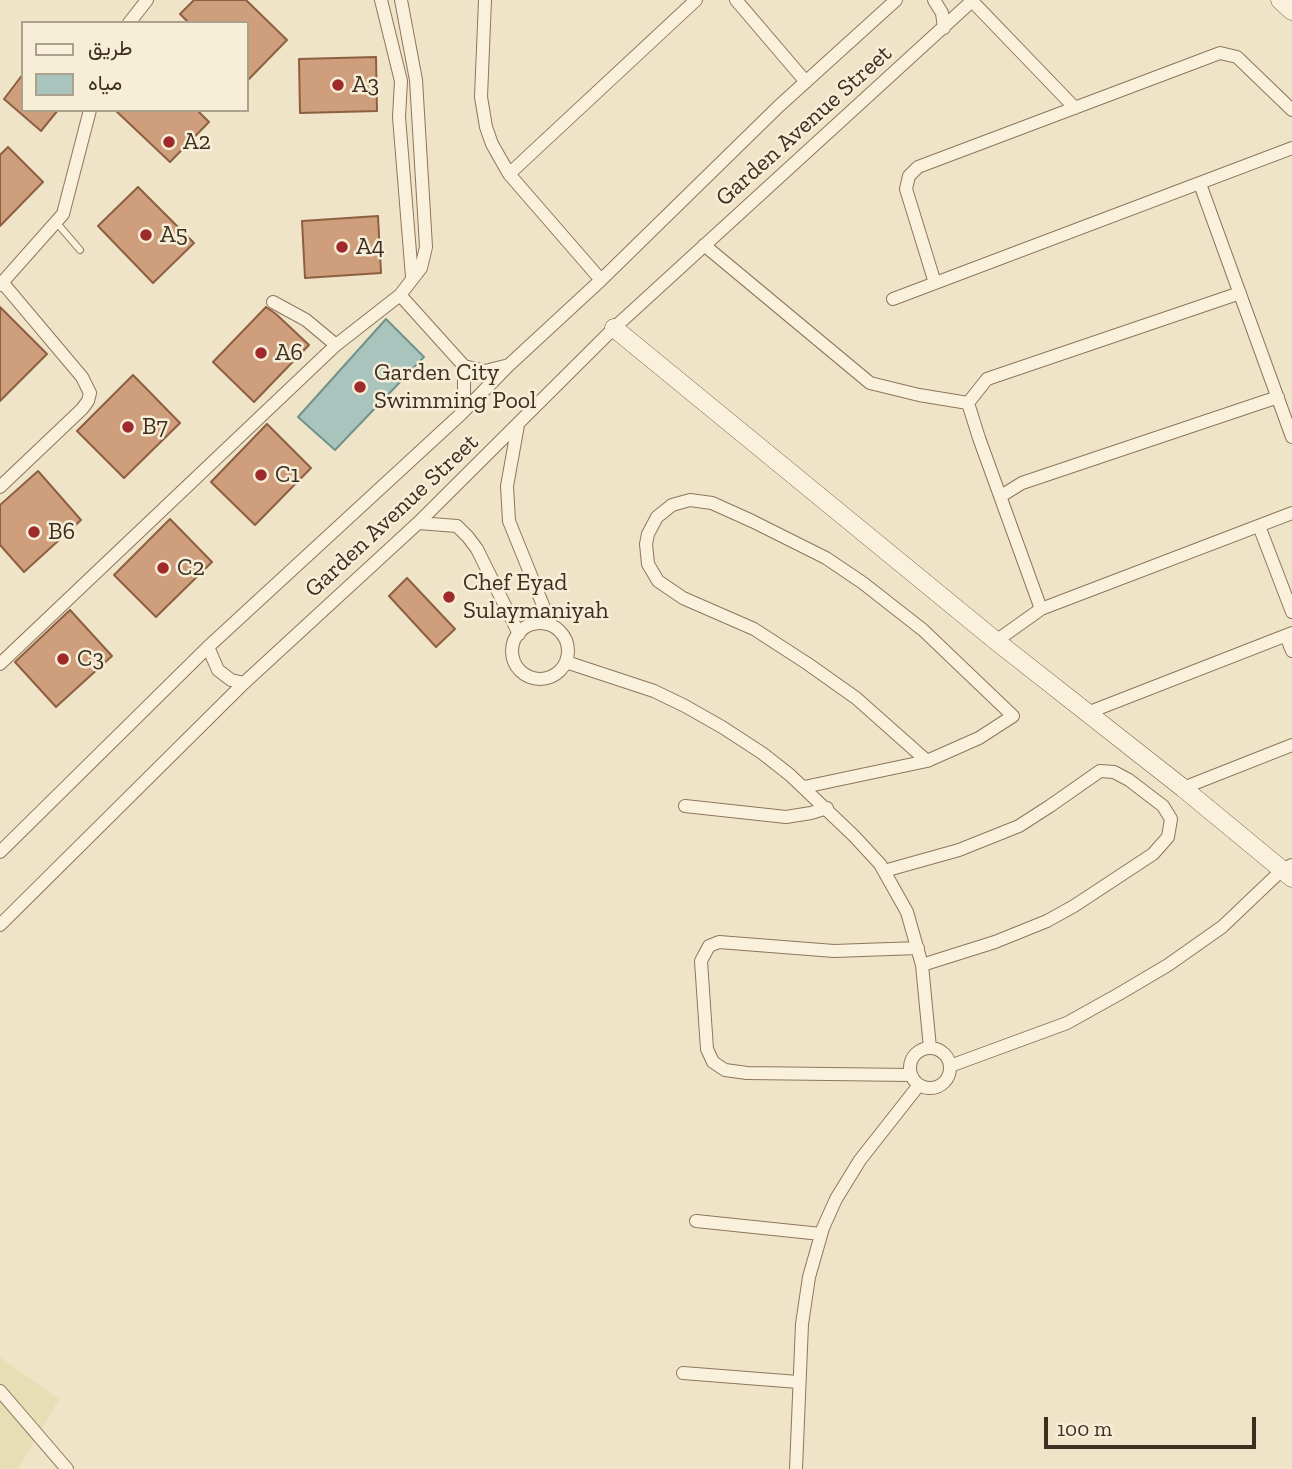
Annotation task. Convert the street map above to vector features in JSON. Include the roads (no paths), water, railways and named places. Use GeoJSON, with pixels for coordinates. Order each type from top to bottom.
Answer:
{"type":"FeatureCollection","features":[{"type":"Feature","properties":{"kind":"street"},"geometry":{"type":"LineString","coordinates":[[131,21],[147,0]]}},
{"type":"Feature","properties":{"kind":"street"},"geometry":{"type":"LineString","coordinates":[[381,0],[401,81],[400,117],[412,277]]}},
{"type":"Feature","properties":{"kind":"street"},"geometry":{"type":"LineString","coordinates":[[0,664],[336,345],[400,295],[421,268],[426,247],[416,80],[401,0]]}},
{"type":"Feature","properties":{"kind":"street"},"geometry":{"type":"LineString","coordinates":[[485,0],[481,82],[483,112],[492,144],[509,174],[600,280]]}},
{"type":"Feature","properties":{"kind":"street"},"geometry":{"type":"LineString","coordinates":[[509,174],[696,0]]}},
{"type":"Feature","properties":{"kind":"street"},"geometry":{"type":"LineString","coordinates":[[736,0],[806,82]]}},
{"type":"Feature","properties":{"kind":"street","name":"Garden Avenue Street"},"geometry":{"type":"LineString","coordinates":[[0,852],[208,647],[461,414],[806,82],[896,0]]}},
{"type":"Feature","properties":{"kind":"street"},"geometry":{"type":"LineString","coordinates":[[934,0],[942,13],[943,28]]}},
{"type":"Feature","properties":{"kind":"street"},"geometry":{"type":"LineString","coordinates":[[972,0],[1075,108]]}},
{"type":"Feature","properties":{"kind":"street","name":"Garden Avenue Street"},"geometry":{"type":"LineString","coordinates":[[0,925],[244,683],[418,523],[614,328],[972,0]]}},
{"type":"Feature","properties":{"kind":"street"},"geometry":{"type":"LineString","coordinates":[[1280,0],[1292,10]]}},
{"type":"Feature","properties":{"kind":"street"},"geometry":{"type":"LineString","coordinates":[[935,283],[906,189],[913,171],[924,164],[1220,52],[1237,57],[1292,110]]}},
{"type":"Feature","properties":{"kind":"street"},"geometry":{"type":"LineString","coordinates":[[401,81],[416,80]]}},
{"type":"Feature","properties":{"kind":"street"},"geometry":{"type":"LineString","coordinates":[[0,486],[82,409],[90,393],[82,377],[1,284],[62,214],[89,112]]}},
{"type":"Feature","properties":{"kind":"street"},"geometry":{"type":"LineString","coordinates":[[892,299],[1292,148]]}},
{"type":"Feature","properties":{"kind":"street"},"geometry":{"type":"LineString","coordinates":[[1200,184],[1292,437]]}},
{"type":"Feature","properties":{"kind":"street"},"geometry":{"type":"LineString","coordinates":[[704,246],[870,383],[968,403]]}},
{"type":"Feature","properties":{"kind":"street"},"geometry":{"type":"LineString","coordinates":[[968,403],[987,379],[1240,293]]}},
{"type":"Feature","properties":{"kind":"street"},"geometry":{"type":"LineString","coordinates":[[400,295],[464,366],[485,371],[509,365]]}},
{"type":"Feature","properties":{"kind":"street"},"geometry":{"type":"LineString","coordinates":[[273,302],[306,320],[336,345]]}},
{"type":"Feature","properties":{"kind":"street"},"geometry":{"type":"LineString","coordinates":[[614,328],[996,641],[1289,871],[1222,927],[1168,965],[1119,994],[1067,1023],[950,1066]]}},
{"type":"Feature","properties":{"kind":"street"},"geometry":{"type":"LineString","coordinates":[[461,414],[464,366]]}},
{"type":"Feature","properties":{"kind":"street"},"geometry":{"type":"LineString","coordinates":[[1001,496],[1022,482],[1278,397]]}},
{"type":"Feature","properties":{"kind":"street"},"geometry":{"type":"LineString","coordinates":[[968,403],[1041,609]]}},
{"type":"Feature","properties":{"kind":"street"},"geometry":{"type":"LineString","coordinates":[[519,424],[507,485],[509,521],[551,625],[564,636],[568,645],[566,662],[554,676],[545,679],[526,676],[514,661],[514,642],[519,634],[533,624],[551,625]]}},
{"type":"Feature","properties":{"kind":"street"},"geometry":{"type":"LineString","coordinates":[[804,787],[927,761],[979,738],[1013,716],[923,630],[873,590],[826,558],[712,503],[690,500],[680,502],[657,517],[648,534],[646,554],[653,573],[665,588],[754,629],[808,664],[856,698],[927,761]]}},
{"type":"Feature","properties":{"kind":"street"},"geometry":{"type":"LineString","coordinates":[[996,641],[1041,609],[1292,513]]}},
{"type":"Feature","properties":{"kind":"street"},"geometry":{"type":"LineString","coordinates":[[418,523],[457,526],[468,537],[477,549],[519,634]]}},
{"type":"Feature","properties":{"kind":"street"},"geometry":{"type":"LineString","coordinates":[[1259,526],[1292,612]]}},
{"type":"Feature","properties":{"kind":"street"},"geometry":{"type":"LineString","coordinates":[[1087,713],[1289,634],[1292,651]]}},
{"type":"Feature","properties":{"kind":"street"},"geometry":{"type":"LineString","coordinates":[[208,647],[218,670],[231,680],[244,683]]}},
{"type":"Feature","properties":{"kind":"street"},"geometry":{"type":"LineString","coordinates":[[566,662],[654,691],[685,706],[762,753],[827,808],[884,871],[907,912],[922,965],[930,1048]]}},
{"type":"Feature","properties":{"kind":"street"},"geometry":{"type":"LineString","coordinates":[[1183,788],[1292,745]]}},
{"type":"Feature","properties":{"kind":"street"},"geometry":{"type":"LineString","coordinates":[[884,871],[959,850],[1019,826],[1100,771],[1114,772],[1129,780],[1163,806],[1171,819],[1168,837],[1153,854],[1074,906],[1047,921],[995,942],[922,965]]}},
{"type":"Feature","properties":{"kind":"street"},"geometry":{"type":"LineString","coordinates":[[685,806],[786,817],[827,808]]}},
{"type":"Feature","properties":{"kind":"street"},"geometry":{"type":"LineString","coordinates":[[915,1080],[910,1070],[913,1057],[930,1048],[942,1051],[950,1066],[949,1075],[940,1085],[928,1088],[915,1080],[725,1070],[713,1062],[707,1049],[701,961],[709,946],[719,942],[834,951],[918,948]]}},
{"type":"Feature","properties":{"kind":"street"},"geometry":{"type":"LineString","coordinates":[[796,1469],[802,1324],[809,1277],[821,1234],[836,1199],[856,1166],[915,1080]]}},
{"type":"Feature","properties":{"kind":"street"},"geometry":{"type":"LineString","coordinates":[[696,1221],[821,1234]]}},
{"type":"Feature","properties":{"kind":"street"},"geometry":{"type":"LineString","coordinates":[[683,1373],[798,1382]]}},
{"type":"Feature","properties":{"kind":"street"},"geometry":{"type":"LineString","coordinates":[[0,1391],[67,1469]]}},
{"type":"Feature","properties":{"kind":"lane"},"geometry":{"type":"LineString","coordinates":[[56,222],[80,250]]}},
{"type":"Feature","properties":{"kind":"water","name":"Garden City Swimming Pool"},"geometry":{"type":"Polygon","coordinates":[[[386,319],[424,357],[335,450],[298,417],[386,319]]]}},
{"type":"Feature","properties":{"kind":"place","name":"A3"},"geometry":{"type":"Point","coordinates":[338,85]}},
{"type":"Feature","properties":{"kind":"place","name":"A2"},"geometry":{"type":"Point","coordinates":[169,142]}},
{"type":"Feature","properties":{"kind":"place","name":"A5"},"geometry":{"type":"Point","coordinates":[146,235]}},
{"type":"Feature","properties":{"kind":"place","name":"A4"},"geometry":{"type":"Point","coordinates":[342,247]}},
{"type":"Feature","properties":{"kind":"place","name":"A6"},"geometry":{"type":"Point","coordinates":[261,353]}},
{"type":"Feature","properties":{"kind":"place","name":"Garden City Swimming Pool"},"geometry":{"type":"Point","coordinates":[360,387]}},
{"type":"Feature","properties":{"kind":"place","name":"B7"},"geometry":{"type":"Point","coordinates":[128,427]}},
{"type":"Feature","properties":{"kind":"place","name":"C1"},"geometry":{"type":"Point","coordinates":[261,475]}},
{"type":"Feature","properties":{"kind":"place","name":"B6"},"geometry":{"type":"Point","coordinates":[34,532]}},
{"type":"Feature","properties":{"kind":"place","name":"C2"},"geometry":{"type":"Point","coordinates":[163,568]}},
{"type":"Feature","properties":{"kind":"place","name":"Chef Eyad Sulaymaniyah"},"geometry":{"type":"Point","coordinates":[449,597]}},
{"type":"Feature","properties":{"kind":"place","name":"C3"},"geometry":{"type":"Point","coordinates":[63,659]}}]}
